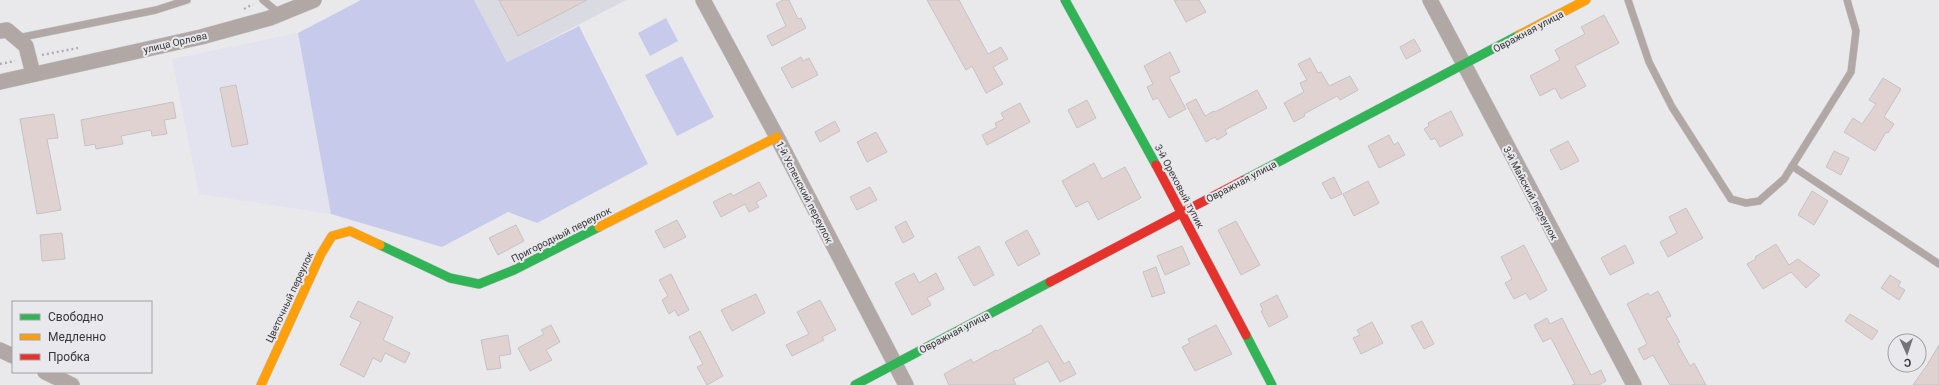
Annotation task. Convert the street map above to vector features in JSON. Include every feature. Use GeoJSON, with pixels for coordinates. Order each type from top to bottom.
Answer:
{"type":"FeatureCollection","features":[{"type":"Feature","properties":{"kind":"street","name":"улица Орлова"},"geometry":{"type":"LineString","coordinates":[[0,82],[201,37],[280,14],[314,0]]}},
{"type":"Feature","properties":{"kind":"street","name":"1-й Успенский переулок"},"geometry":{"type":"LineString","coordinates":[[703,0],[777,137],[906,385]]}},
{"type":"Feature","properties":{"kind":"street","name":"3-й Ореховый тупик"},"geometry":{"type":"LineString","coordinates":[[1065,0],[1182,212],[1272,385]]}},
{"type":"Feature","properties":{"kind":"street","name":"3-й Майский переулок"},"geometry":{"type":"LineString","coordinates":[[1430,0],[1634,385]]}},
{"type":"Feature","properties":{"kind":"street","name":"Овражная улица"},"geometry":{"type":"LineString","coordinates":[[855,385],[894,363],[1586,0]]}},
{"type":"Feature","properties":{"kind":"street"},"geometry":{"type":"LineString","coordinates":[[0,31],[7,30],[26,46],[33,74]]}},
{"type":"Feature","properties":{"kind":"street","name":"Пригородный переулок"},"geometry":{"type":"LineString","coordinates":[[350,230],[450,278],[479,284],[514,270],[777,137]]}},
{"type":"Feature","properties":{"kind":"street","name":"Цветочный переулок"},"geometry":{"type":"LineString","coordinates":[[261,385],[321,254],[332,236],[350,230]]}},
{"type":"Feature","properties":{"kind":"street"},"geometry":{"type":"LineString","coordinates":[[0,350],[12,356]]}},
{"type":"Feature","properties":{"kind":"street"},"geometry":{"type":"LineString","coordinates":[[47,373],[72,385]]}},
{"type":"Feature","properties":{"kind":"lane"},"geometry":{"type":"LineString","coordinates":[[16,38],[156,10],[188,0]]}},
{"type":"Feature","properties":{"kind":"lane"},"geometry":{"type":"LineString","coordinates":[[263,0],[280,14]]}},
{"type":"Feature","properties":{"kind":"lane"},"geometry":{"type":"LineString","coordinates":[[1628,0],[1649,62],[1672,107],[1731,199],[1746,203],[1760,201],[1784,179],[1851,72],[1856,31],[1846,0]]}},
{"type":"Feature","properties":{"kind":"lane"},"geometry":{"type":"LineString","coordinates":[[1792,166],[1939,264]]}},
{"type":"Feature","properties":{"kind":"shaded area"},"geometry":{"type":"Polygon","coordinates":[[[361,0],[474,0],[507,62],[579,26],[648,164],[537,223],[508,212],[442,247],[331,214],[298,33],[361,0]]]}},
{"type":"Feature","properties":{"kind":"shaded area"},"geometry":{"type":"Polygon","coordinates":[[[474,0],[626,0],[507,62],[474,0]]]}},
{"type":"Feature","properties":{"kind":"shaded area"},"geometry":{"type":"Polygon","coordinates":[[[666,18],[678,41],[650,56],[638,33],[666,18]]]}},
{"type":"Feature","properties":{"kind":"shaded area"},"geometry":{"type":"Polygon","coordinates":[[[298,33],[331,214],[199,194],[172,59],[298,33]]]}},
{"type":"Feature","properties":{"kind":"shaded area"},"geometry":{"type":"Polygon","coordinates":[[[682,56],[714,117],[677,136],[645,75],[682,56]]]}},
{"type":"Feature","properties":{"kind":"building"},"geometry":{"type":"Polygon","coordinates":[[[499,0],[587,0],[518,36],[499,0]]]}},
{"type":"Feature","properties":{"kind":"building"},"geometry":{"type":"Polygon","coordinates":[[[783,0],[789,0],[798,19],[801,18],[806,28],[772,46],[767,36],[786,26],[776,4],[783,0]]]}},
{"type":"Feature","properties":{"kind":"building"},"geometry":{"type":"Polygon","coordinates":[[[927,0],[959,0],[988,54],[1001,47],[1008,59],[993,67],[1003,84],[986,93],[972,66],[966,70],[927,0]]]}},
{"type":"Feature","properties":{"kind":"building"},"geometry":{"type":"Polygon","coordinates":[[[1174,0],[1199,0],[1206,12],[1186,22],[1174,0]]]}},
{"type":"Feature","properties":{"kind":"building"},"geometry":{"type":"Polygon","coordinates":[[[1604,15],[1619,43],[1575,66],[1586,86],[1561,99],[1555,88],[1540,96],[1530,76],[1560,60],[1555,50],[1585,34],[1581,27],[1604,15]]]}},
{"type":"Feature","properties":{"kind":"building"},"geometry":{"type":"Polygon","coordinates":[[[1414,39],[1421,51],[1406,59],[1400,47],[1414,39]]]}},
{"type":"Feature","properties":{"kind":"building"},"geometry":{"type":"Polygon","coordinates":[[[1170,52],[1180,72],[1169,77],[1186,109],[1169,118],[1158,98],[1153,100],[1147,87],[1153,84],[1144,66],[1170,52]]]}},
{"type":"Feature","properties":{"kind":"building"},"geometry":{"type":"Polygon","coordinates":[[[801,57],[803,61],[809,58],[818,75],[792,88],[781,68],[801,57]]]}},
{"type":"Feature","properties":{"kind":"building"},"geometry":{"type":"Polygon","coordinates":[[[1310,58],[1318,73],[1321,72],[1329,86],[1350,76],[1358,90],[1340,100],[1337,96],[1304,114],[1305,116],[1294,122],[1284,103],[1304,92],[1300,83],[1307,80],[1298,64],[1310,58]]]}},
{"type":"Feature","properties":{"kind":"building"},"geometry":{"type":"Polygon","coordinates":[[[1883,78],[1901,89],[1884,117],[1894,124],[1888,133],[1886,132],[1875,151],[1844,132],[1853,118],[1862,124],[1876,104],[1869,100],[1883,78]]]}},
{"type":"Feature","properties":{"kind":"building"},"geometry":{"type":"Polygon","coordinates":[[[236,85],[248,144],[232,147],[220,88],[236,85]]]}},
{"type":"Feature","properties":{"kind":"building"},"geometry":{"type":"Polygon","coordinates":[[[1257,90],[1267,108],[1225,130],[1227,134],[1217,140],[1215,137],[1206,142],[1186,104],[1196,99],[1205,116],[1257,90]]]}},
{"type":"Feature","properties":{"kind":"building"},"geometry":{"type":"Polygon","coordinates":[[[1087,100],[1096,118],[1077,128],[1068,110],[1087,100]]]}},
{"type":"Feature","properties":{"kind":"building"},"geometry":{"type":"Polygon","coordinates":[[[173,102],[176,118],[164,120],[167,134],[152,136],[151,130],[121,136],[123,144],[96,149],[95,144],[85,146],[81,120],[173,102]]]}},
{"type":"Feature","properties":{"kind":"building"},"geometry":{"type":"Polygon","coordinates":[[[1020,103],[1030,122],[987,145],[982,135],[997,127],[995,123],[1004,119],[1001,113],[1020,103]]]}},
{"type":"Feature","properties":{"kind":"building"},"geometry":{"type":"Polygon","coordinates":[[[1451,111],[1463,135],[1440,147],[1435,138],[1431,140],[1424,129],[1429,126],[1428,123],[1451,111]]]}},
{"type":"Feature","properties":{"kind":"building"},"geometry":{"type":"Polygon","coordinates":[[[54,114],[58,138],[47,139],[61,210],[37,214],[20,119],[54,114]]]}},
{"type":"Feature","properties":{"kind":"building"},"geometry":{"type":"Polygon","coordinates":[[[835,121],[840,131],[820,142],[815,132],[835,121]]]}},
{"type":"Feature","properties":{"kind":"building"},"geometry":{"type":"Polygon","coordinates":[[[876,132],[887,152],[867,162],[857,142],[876,132]]]}},
{"type":"Feature","properties":{"kind":"building"},"geometry":{"type":"Polygon","coordinates":[[[1389,135],[1394,145],[1398,142],[1405,155],[1379,168],[1368,146],[1389,135]]]}},
{"type":"Feature","properties":{"kind":"building"},"geometry":{"type":"Polygon","coordinates":[[[1568,141],[1579,161],[1561,170],[1550,150],[1568,141]]]}},
{"type":"Feature","properties":{"kind":"building"},"geometry":{"type":"Polygon","coordinates":[[[1834,151],[1849,158],[1841,175],[1826,167],[1834,151]]]}},
{"type":"Feature","properties":{"kind":"building"},"geometry":{"type":"Polygon","coordinates":[[[1094,163],[1102,179],[1125,167],[1141,198],[1098,220],[1088,201],[1076,207],[1062,181],[1094,163]]]}},
{"type":"Feature","properties":{"kind":"building"},"geometry":{"type":"Polygon","coordinates":[[[1334,177],[1342,194],[1331,199],[1322,183],[1334,177]]]}},
{"type":"Feature","properties":{"kind":"building"},"geometry":{"type":"Polygon","coordinates":[[[1368,181],[1379,203],[1354,216],[1343,194],[1368,181]]]}},
{"type":"Feature","properties":{"kind":"building"},"geometry":{"type":"Polygon","coordinates":[[[759,182],[767,196],[756,202],[759,207],[749,212],[745,204],[721,217],[713,202],[731,193],[733,196],[759,182]]]}},
{"type":"Feature","properties":{"kind":"building"},"geometry":{"type":"Polygon","coordinates":[[[870,187],[877,200],[857,210],[850,197],[870,187]]]}},
{"type":"Feature","properties":{"kind":"building"},"geometry":{"type":"Polygon","coordinates":[[[1812,191],[1828,201],[1814,225],[1798,215],[1812,191]]]}},
{"type":"Feature","properties":{"kind":"building"},"geometry":{"type":"Polygon","coordinates":[[[1686,208],[1703,238],[1668,257],[1660,242],[1677,233],[1669,217],[1686,208]]]}},
{"type":"Feature","properties":{"kind":"building"},"geometry":{"type":"Polygon","coordinates":[[[677,220],[686,237],[664,248],[655,231],[677,220]]]}},
{"type":"Feature","properties":{"kind":"building"},"geometry":{"type":"Polygon","coordinates":[[[906,221],[914,237],[903,243],[895,227],[906,221]]]}},
{"type":"Feature","properties":{"kind":"building"},"geometry":{"type":"Polygon","coordinates":[[[1236,221],[1260,265],[1241,275],[1218,230],[1236,221]]]}},
{"type":"Feature","properties":{"kind":"building"},"geometry":{"type":"Polygon","coordinates":[[[516,225],[524,241],[498,255],[489,238],[516,225]]]}},
{"type":"Feature","properties":{"kind":"building"},"geometry":{"type":"Polygon","coordinates":[[[1027,230],[1040,254],[1018,266],[1005,242],[1027,230]]]}},
{"type":"Feature","properties":{"kind":"building"},"geometry":{"type":"Polygon","coordinates":[[[62,233],[65,259],[42,261],[40,235],[62,233]]]}},
{"type":"Feature","properties":{"kind":"building"},"geometry":{"type":"Polygon","coordinates":[[[1776,244],[1789,265],[1798,259],[1820,275],[1806,288],[1791,272],[1763,289],[1747,264],[1756,259],[1755,257],[1776,244]]]}},
{"type":"Feature","properties":{"kind":"building"},"geometry":{"type":"Polygon","coordinates":[[[1524,245],[1547,290],[1530,300],[1526,293],[1514,299],[1505,283],[1512,279],[1501,257],[1524,245]]]}},
{"type":"Feature","properties":{"kind":"building"},"geometry":{"type":"Polygon","coordinates":[[[1625,245],[1634,263],[1610,275],[1601,258],[1625,245]]]}},
{"type":"Feature","properties":{"kind":"building"},"geometry":{"type":"Polygon","coordinates":[[[979,246],[994,275],[974,286],[958,257],[979,246]]]}},
{"type":"Feature","properties":{"kind":"building"},"geometry":{"type":"Polygon","coordinates":[[[1182,246],[1190,264],[1165,275],[1157,256],[1182,246]]]}},
{"type":"Feature","properties":{"kind":"building"},"geometry":{"type":"Polygon","coordinates":[[[1156,267],[1165,293],[1152,297],[1143,272],[1156,267]]]}},
{"type":"Feature","properties":{"kind":"building"},"geometry":{"type":"Polygon","coordinates":[[[914,273],[919,283],[936,273],[944,289],[927,298],[931,305],[912,315],[895,283],[914,273]]]}},
{"type":"Feature","properties":{"kind":"building"},"geometry":{"type":"Polygon","coordinates":[[[671,274],[689,310],[678,316],[675,310],[669,314],[662,300],[668,296],[659,280],[671,274]]]}},
{"type":"Feature","properties":{"kind":"building"},"geometry":{"type":"Polygon","coordinates":[[[1890,275],[1901,282],[1898,286],[1905,290],[1899,300],[1881,288],[1890,275]]]}},
{"type":"Feature","properties":{"kind":"building"},"geometry":{"type":"Polygon","coordinates":[[[1658,291],[1671,316],[1666,318],[1680,342],[1677,343],[1690,366],[1694,363],[1706,385],[1670,385],[1653,355],[1644,360],[1638,349],[1647,344],[1627,304],[1648,293],[1650,296],[1658,291]]]}},
{"type":"Feature","properties":{"kind":"building"},"geometry":{"type":"Polygon","coordinates":[[[756,294],[765,313],[732,331],[721,310],[756,294]]]}},
{"type":"Feature","properties":{"kind":"building"},"geometry":{"type":"Polygon","coordinates":[[[1277,295],[1288,317],[1269,327],[1261,311],[1263,310],[1260,304],[1277,295]]]}},
{"type":"Feature","properties":{"kind":"building"},"geometry":{"type":"Polygon","coordinates":[[[820,300],[836,330],[822,337],[824,340],[792,356],[786,345],[809,334],[797,312],[820,300]]]}},
{"type":"Feature","properties":{"kind":"building"},"geometry":{"type":"Polygon","coordinates":[[[358,301],[393,317],[383,340],[410,353],[405,363],[385,353],[381,362],[373,358],[364,377],[340,365],[361,322],[350,317],[358,301]]]}},
{"type":"Feature","properties":{"kind":"building"},"geometry":{"type":"Polygon","coordinates":[[[1850,314],[1878,331],[1872,340],[1845,321],[1850,314]]]}},
{"type":"Feature","properties":{"kind":"building"},"geometry":{"type":"Polygon","coordinates":[[[1547,318],[1550,324],[1562,318],[1591,375],[1601,370],[1606,381],[1599,385],[1572,385],[1575,384],[1551,338],[1543,342],[1534,325],[1547,318]]]}},
{"type":"Feature","properties":{"kind":"building"},"geometry":{"type":"Polygon","coordinates":[[[1422,321],[1434,344],[1424,349],[1411,326],[1422,321]]]}},
{"type":"Feature","properties":{"kind":"building"},"geometry":{"type":"Polygon","coordinates":[[[1372,322],[1383,343],[1361,354],[1353,338],[1360,335],[1357,330],[1372,322]]]}},
{"type":"Feature","properties":{"kind":"building"},"geometry":{"type":"Polygon","coordinates":[[[551,325],[560,342],[546,350],[552,360],[530,371],[518,348],[544,334],[541,330],[551,325]]]}},
{"type":"Feature","properties":{"kind":"building"},"geometry":{"type":"Polygon","coordinates":[[[1041,325],[1064,364],[1069,361],[1076,374],[1060,382],[1048,361],[1013,379],[1016,385],[949,385],[944,374],[971,359],[973,363],[996,350],[997,351],[1033,332],[1032,330],[1041,325]]]}},
{"type":"Feature","properties":{"kind":"building"},"geometry":{"type":"Polygon","coordinates":[[[1216,325],[1232,354],[1195,371],[1182,347],[1190,343],[1188,339],[1216,325]]]}},
{"type":"Feature","properties":{"kind":"building"},"geometry":{"type":"Polygon","coordinates":[[[700,331],[723,376],[707,385],[697,367],[703,364],[689,337],[700,331]]]}},
{"type":"Feature","properties":{"kind":"building"},"geometry":{"type":"Polygon","coordinates":[[[508,335],[511,354],[499,356],[501,368],[487,370],[481,340],[508,335]]]}},
{"type":"Feature","properties":{"kind":"building"},"geometry":{"type":"Polygon","coordinates":[[[1939,345],[1939,385],[1913,385],[1921,373],[1927,373],[1927,365],[1939,345]]]}},
{"type":"Feature","properties":{"kind":"traffic: fast"},"geometry":{"type":"LineString","coordinates":[[1065,0],[1156,165]]}},
{"type":"Feature","properties":{"kind":"traffic: fast"},"geometry":{"type":"LineString","coordinates":[[1244,180],[1519,35]]}},
{"type":"Feature","properties":{"kind":"traffic: fast"},"geometry":{"type":"LineString","coordinates":[[380,245],[450,278],[479,284],[514,270],[599,227]]}},
{"type":"Feature","properties":{"kind":"traffic: fast"},"geometry":{"type":"LineString","coordinates":[[855,385],[1050,282]]}},
{"type":"Feature","properties":{"kind":"traffic: fast"},"geometry":{"type":"LineString","coordinates":[[1246,335],[1272,385]]}},
{"type":"Feature","properties":{"kind":"traffic: slow"},"geometry":{"type":"LineString","coordinates":[[1519,35],[1586,0]]}},
{"type":"Feature","properties":{"kind":"traffic: slow"},"geometry":{"type":"LineString","coordinates":[[599,227],[777,137]]}},
{"type":"Feature","properties":{"kind":"traffic: slow"},"geometry":{"type":"LineString","coordinates":[[261,385],[321,254],[332,236],[350,231],[380,245]]}},
{"type":"Feature","properties":{"kind":"traffic: jam"},"geometry":{"type":"LineString","coordinates":[[1156,165],[1246,335]]}},
{"type":"Feature","properties":{"kind":"traffic: jam"},"geometry":{"type":"LineString","coordinates":[[1050,282],[1244,180]]}}]}
